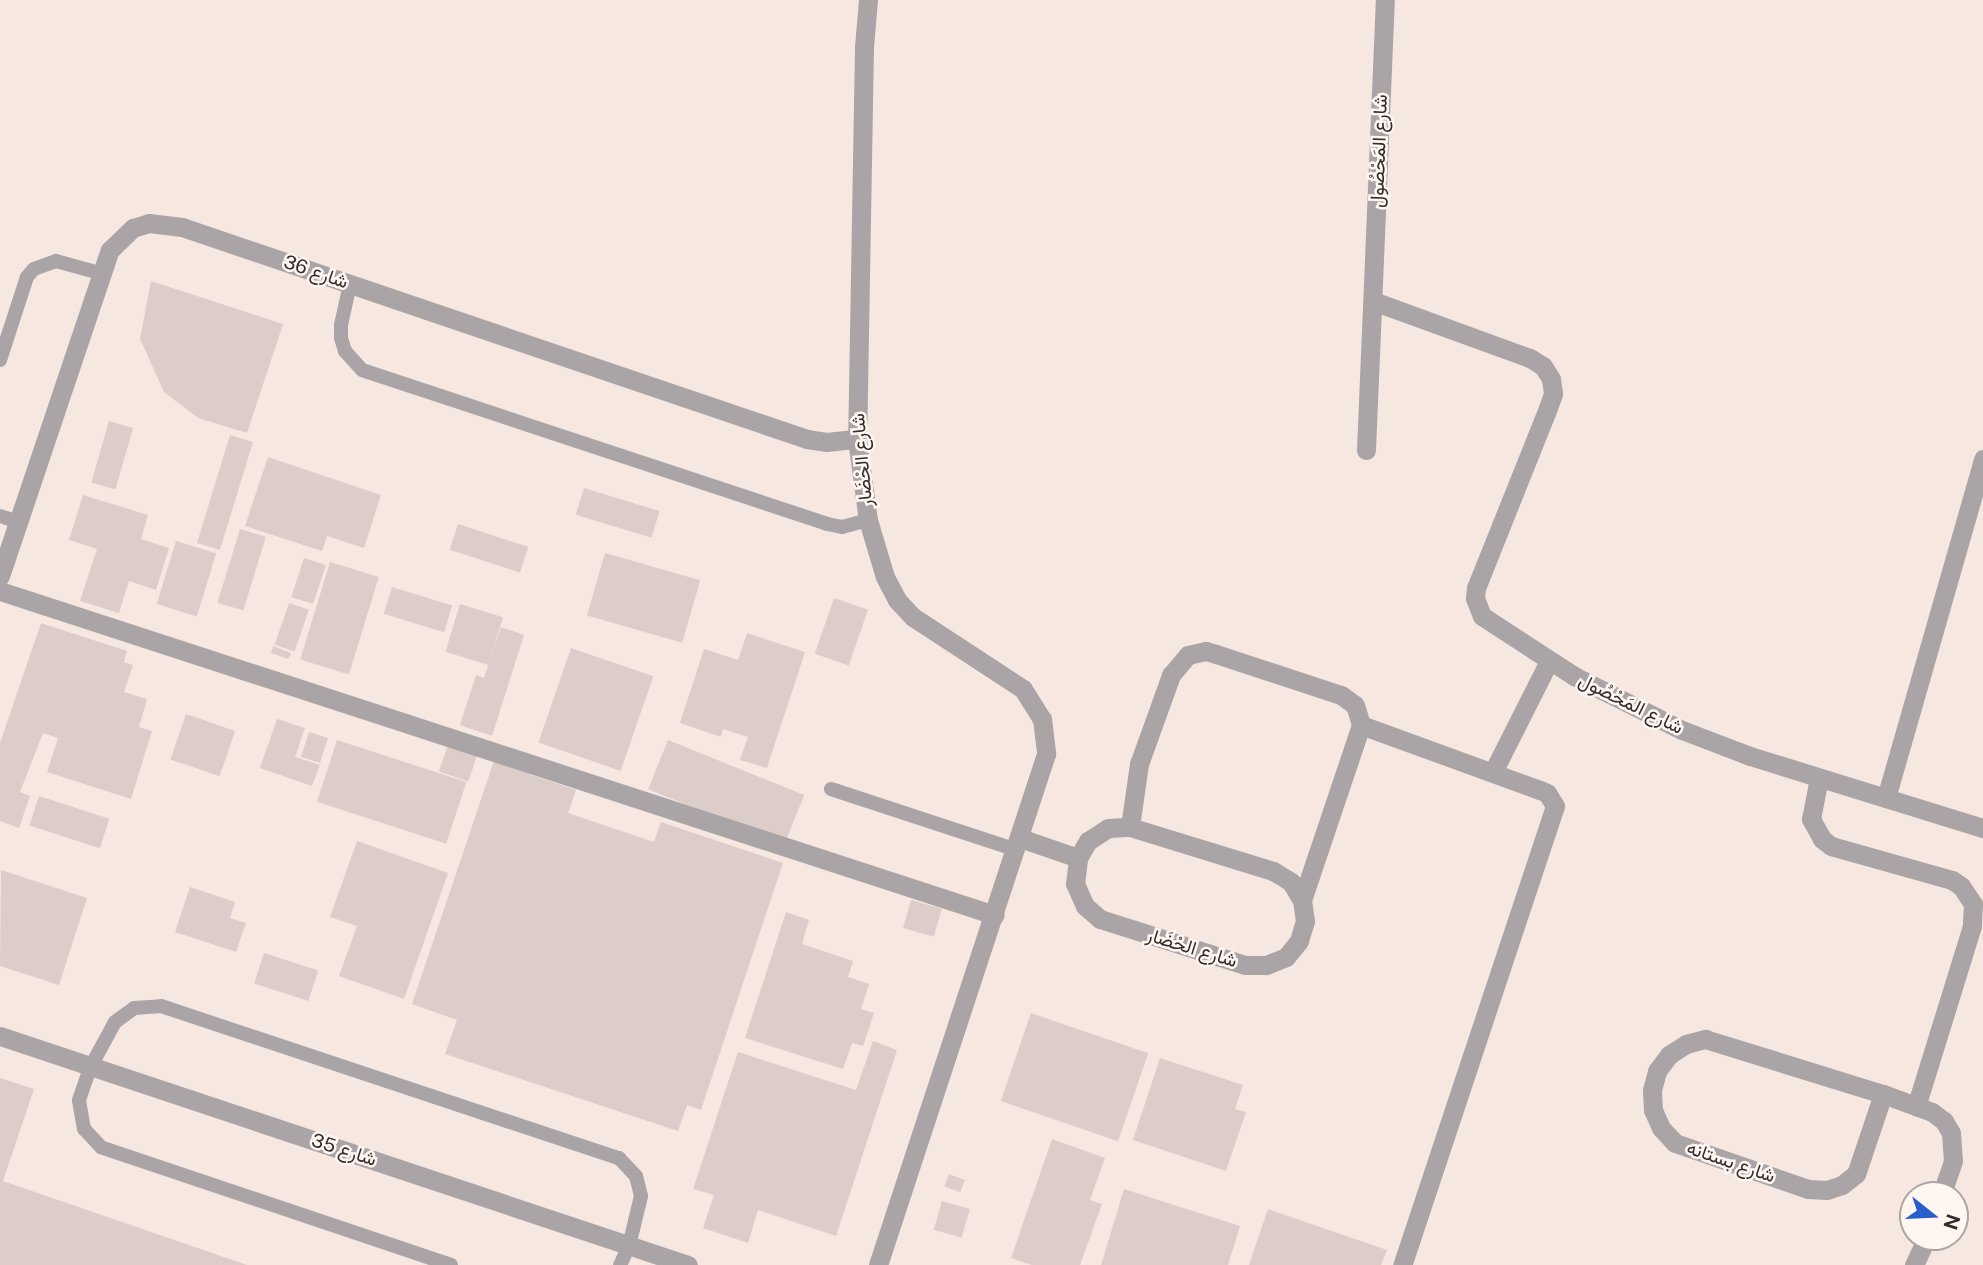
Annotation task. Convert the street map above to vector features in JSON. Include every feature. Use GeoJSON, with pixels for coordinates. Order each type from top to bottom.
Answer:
{"type":"FeatureCollection","features":[{"type":"Feature","properties":{"kind":"street","name":"شارع الحْضَار"},"geometry":{"type":"LineString","coordinates":[[868,0],[864,47],[857,439],[868,520],[885,577],[897,600],[913,617],[1023,689],[1042,719],[1046,754],[878,1265]]}},
{"type":"Feature","properties":{"kind":"street","name":"شارع المَحْصُول"},"geometry":{"type":"LineString","coordinates":[[1366,450],[1385,0]]}},
{"type":"Feature","properties":{"kind":"street","name":"شارع 36"},"geometry":{"type":"LineString","coordinates":[[0,576],[9,519],[110,250],[120,237],[133,228],[166,222],[807,439],[826,442],[857,439]]}},
{"type":"Feature","properties":{"kind":"street","name":"شارع المَحْصُول"},"geometry":{"type":"LineString","coordinates":[[1373,301],[1530,358],[1543,366],[1551,379],[1553,394],[1548,408],[1476,588],[1475,598],[1482,616],[1549,661],[1682,730],[1819,778],[1983,828]]}},
{"type":"Feature","properties":{"kind":"street"},"geometry":{"type":"LineString","coordinates":[[1886,798],[1983,459]]}},
{"type":"Feature","properties":{"kind":"street"},"geometry":{"type":"LineString","coordinates":[[0,591],[995,915]]}},
{"type":"Feature","properties":{"kind":"street"},"geometry":{"type":"LineString","coordinates":[[1130,827],[1139,764],[1171,675],[1178,663],[1197,652],[1216,653],[1341,695],[1355,705],[1361,726],[1547,793],[1555,806],[1555,814],[1402,1265]]}},
{"type":"Feature","properties":{"kind":"street"},"geometry":{"type":"LineString","coordinates":[[1493,772],[1549,661]]}},
{"type":"Feature","properties":{"kind":"street","name":"شارع الحْضَار"},"geometry":{"type":"LineString","coordinates":[[1079,858],[1075,884],[1085,906],[1100,919],[1245,965],[1266,965],[1286,957],[1299,941],[1306,921],[1303,900],[1361,726]]}},
{"type":"Feature","properties":{"kind":"street"},"geometry":{"type":"LineString","coordinates":[[1819,778],[1811,819],[1822,839],[1831,846],[1952,880],[1961,886],[1973,904],[1972,926],[1916,1107]]}},
{"type":"Feature","properties":{"kind":"street"},"geometry":{"type":"LineString","coordinates":[[1018,844],[1079,858],[1088,841],[1108,828],[1130,827],[1273,871],[1291,882],[1303,900]]}},
{"type":"Feature","properties":{"kind":"street","name":"شارع 35"},"geometry":{"type":"LineString","coordinates":[[0,1036],[688,1265]]}},
{"type":"Feature","properties":{"kind":"street","name":"شارع بستانه"},"geometry":{"type":"LineString","coordinates":[[1883,1094],[1856,1174],[1842,1185],[1827,1190],[1808,1189],[1675,1143],[1661,1128],[1653,1110],[1652,1090],[1657,1071],[1669,1055],[1686,1044],[1705,1039],[1883,1094],[1944,1121],[1951,1133],[1953,1161],[1946,1181]]}},
{"type":"Feature","properties":{"kind":"lane"},"geometry":{"type":"LineString","coordinates":[[0,360],[27,277],[34,269],[56,261],[100,273]]}},
{"type":"Feature","properties":{"kind":"lane"},"geometry":{"type":"LineString","coordinates":[[351,284],[341,325],[341,338],[345,351],[362,370],[827,524],[842,527],[868,520]]}},
{"type":"Feature","properties":{"kind":"lane"},"geometry":{"type":"LineString","coordinates":[[831,789],[1018,844]]}},
{"type":"Feature","properties":{"kind":"lane"},"geometry":{"type":"LineString","coordinates":[[451,1265],[101,1147],[84,1129],[78,1110],[90,1066],[115,1022],[124,1014],[147,1005],[161,1006],[606,1154],[629,1166],[640,1186],[641,1206],[629,1246],[620,1265]]}},
{"type":"Feature","properties":{"kind":"building"},"geometry":{"type":"Polygon","coordinates":[[[151,281],[283,324],[247,433],[198,418],[164,392],[140,339],[151,281]]]}},
{"type":"Feature","properties":{"kind":"building"},"geometry":{"type":"Polygon","coordinates":[[[109,421],[133,428],[115,489],[91,483],[109,421]]]}},
{"type":"Feature","properties":{"kind":"building"},"geometry":{"type":"Polygon","coordinates":[[[230,435],[253,442],[220,550],[197,543],[230,435]]]}},
{"type":"Feature","properties":{"kind":"building"},"geometry":{"type":"Polygon","coordinates":[[[268,457],[381,495],[364,548],[327,536],[322,551],[245,526],[268,457]]]}},
{"type":"Feature","properties":{"kind":"building"},"geometry":{"type":"Polygon","coordinates":[[[584,488],[660,511],[651,538],[576,515],[584,488]]]}},
{"type":"Feature","properties":{"kind":"building"},"geometry":{"type":"Polygon","coordinates":[[[83,495],[148,515],[141,539],[169,548],[156,590],[129,581],[119,613],[80,601],[97,549],[69,540],[83,495]]]}},
{"type":"Feature","properties":{"kind":"building"},"geometry":{"type":"Polygon","coordinates":[[[458,524],[528,547],[520,573],[450,550],[458,524]]]}},
{"type":"Feature","properties":{"kind":"building"},"geometry":{"type":"Polygon","coordinates":[[[240,529],[266,537],[243,611],[217,603],[240,529]]]}},
{"type":"Feature","properties":{"kind":"building"},"geometry":{"type":"Polygon","coordinates":[[[176,541],[216,553],[197,616],[157,604],[176,541]]]}},
{"type":"Feature","properties":{"kind":"building"},"geometry":{"type":"Polygon","coordinates":[[[605,553],[700,580],[682,643],[587,615],[605,553]]]}},
{"type":"Feature","properties":{"kind":"building"},"geometry":{"type":"Polygon","coordinates":[[[304,558],[326,565],[313,604],[291,597],[304,558]]]}},
{"type":"Feature","properties":{"kind":"building"},"geometry":{"type":"Polygon","coordinates":[[[330,562],[379,577],[349,674],[300,660],[330,562]]]}},
{"type":"Feature","properties":{"kind":"building"},"geometry":{"type":"Polygon","coordinates":[[[392,587],[452,605],[444,632],[384,614],[392,587]]]}},
{"type":"Feature","properties":{"kind":"building"},"geometry":{"type":"Polygon","coordinates":[[[834,598],[868,610],[849,666],[815,654],[834,598]]]}},
{"type":"Feature","properties":{"kind":"building"},"geometry":{"type":"Polygon","coordinates":[[[289,603],[309,610],[295,651],[275,645],[289,603]]]}},
{"type":"Feature","properties":{"kind":"building"},"geometry":{"type":"Polygon","coordinates":[[[460,604],[503,617],[488,665],[445,652],[460,604]]]}},
{"type":"Feature","properties":{"kind":"building"},"geometry":{"type":"Polygon","coordinates":[[[41,623],[127,651],[124,662],[133,665],[124,692],[147,699],[139,727],[152,731],[131,799],[47,772],[58,738],[43,733],[20,792],[30,796],[19,828],[0,821],[0,743],[41,623]]]}},
{"type":"Feature","properties":{"kind":"building"},"geometry":{"type":"Polygon","coordinates":[[[501,627],[524,635],[492,736],[460,725],[476,675],[484,678],[501,627]]]}},
{"type":"Feature","properties":{"kind":"building"},"geometry":{"type":"Polygon","coordinates":[[[747,633],[805,652],[767,768],[740,760],[748,737],[723,729],[721,737],[680,723],[704,649],[738,660],[747,633]]]}},
{"type":"Feature","properties":{"kind":"building"},"geometry":{"type":"Polygon","coordinates":[[[273,646],[291,653],[288,659],[271,653],[273,646]]]}},
{"type":"Feature","properties":{"kind":"building"},"geometry":{"type":"Polygon","coordinates":[[[571,648],[653,676],[621,771],[538,743],[571,648]]]}},
{"type":"Feature","properties":{"kind":"building"},"geometry":{"type":"Polygon","coordinates":[[[186,714],[235,731],[220,776],[170,759],[186,714]]]}},
{"type":"Feature","properties":{"kind":"building"},"geometry":{"type":"Polygon","coordinates":[[[277,719],[305,728],[295,757],[320,765],[312,786],[260,768],[277,719]]]}},
{"type":"Feature","properties":{"kind":"building"},"geometry":{"type":"Polygon","coordinates":[[[309,732],[328,738],[320,763],[301,757],[309,732]]]}},
{"type":"Feature","properties":{"kind":"building"},"geometry":{"type":"Polygon","coordinates":[[[337,740],[466,782],[446,844],[317,802],[337,740]]]}},
{"type":"Feature","properties":{"kind":"building"},"geometry":{"type":"Polygon","coordinates":[[[668,740],[804,795],[784,844],[648,789],[668,740]]]}},
{"type":"Feature","properties":{"kind":"building"},"geometry":{"type":"Polygon","coordinates":[[[448,745],[477,755],[468,782],[439,771],[448,745]]]}},
{"type":"Feature","properties":{"kind":"building"},"geometry":{"type":"Polygon","coordinates":[[[495,758],[532,766],[529,774],[576,790],[568,813],[654,842],[661,822],[783,863],[701,1110],[687,1105],[678,1131],[445,1054],[457,1020],[412,1004],[495,758]]]}},
{"type":"Feature","properties":{"kind":"building"},"geometry":{"type":"Polygon","coordinates":[[[39,796],[109,819],[100,848],[29,825],[39,796]]]}},
{"type":"Feature","properties":{"kind":"building"},"geometry":{"type":"Polygon","coordinates":[[[357,841],[448,873],[404,999],[339,976],[357,926],[330,917],[357,841]]]}},
{"type":"Feature","properties":{"kind":"building"},"geometry":{"type":"Polygon","coordinates":[[[1,870],[87,898],[59,985],[0,966],[1,870]]]}},
{"type":"Feature","properties":{"kind":"building"},"geometry":{"type":"Polygon","coordinates":[[[190,887],[235,902],[230,918],[246,923],[236,952],[175,932],[190,887]]]}},
{"type":"Feature","properties":{"kind":"building"},"geometry":{"type":"Polygon","coordinates":[[[911,900],[942,909],[934,937],[903,928],[911,900]]]}},
{"type":"Feature","properties":{"kind":"building"},"geometry":{"type":"Polygon","coordinates":[[[786,912],[809,920],[802,944],[853,961],[848,977],[869,984],[861,1009],[874,1013],[863,1046],[852,1043],[843,1069],[745,1038],[786,912]]]}},
{"type":"Feature","properties":{"kind":"building"},"geometry":{"type":"Polygon","coordinates":[[[264,953],[318,971],[308,1001],[254,983],[264,953]]]}},
{"type":"Feature","properties":{"kind":"building"},"geometry":{"type":"Polygon","coordinates":[[[1031,1013],[1148,1053],[1118,1141],[1001,1101],[1031,1013]]]}},
{"type":"Feature","properties":{"kind":"building"},"geometry":{"type":"Polygon","coordinates":[[[873,1041],[897,1050],[836,1236],[758,1210],[748,1243],[703,1228],[714,1195],[693,1189],[738,1052],[856,1090],[873,1041]]]}},
{"type":"Feature","properties":{"kind":"building"},"geometry":{"type":"Polygon","coordinates":[[[1160,1058],[1243,1085],[1235,1109],[1246,1112],[1226,1171],[1133,1140],[1160,1058]]]}},
{"type":"Feature","properties":{"kind":"building"},"geometry":{"type":"Polygon","coordinates":[[[0,1078],[34,1089],[3,1181],[247,1265],[0,1265],[0,1078]]]}},
{"type":"Feature","properties":{"kind":"building"},"geometry":{"type":"Polygon","coordinates":[[[1052,1139],[1105,1158],[1090,1200],[1102,1204],[1080,1265],[1032,1265],[1011,1258],[1052,1139]]]}},
{"type":"Feature","properties":{"kind":"building"},"geometry":{"type":"Polygon","coordinates":[[[949,1174],[965,1180],[960,1192],[944,1186],[949,1174]]]}},
{"type":"Feature","properties":{"kind":"building"},"geometry":{"type":"Polygon","coordinates":[[[1124,1189],[1240,1226],[1228,1265],[1101,1265],[1124,1189]]]}},
{"type":"Feature","properties":{"kind":"building"},"geometry":{"type":"Polygon","coordinates":[[[942,1201],[970,1209],[962,1238],[934,1230],[942,1201]]]}},
{"type":"Feature","properties":{"kind":"building"},"geometry":{"type":"Polygon","coordinates":[[[1268,1209],[1387,1250],[1381,1265],[1249,1265],[1268,1209]]]}}]}
